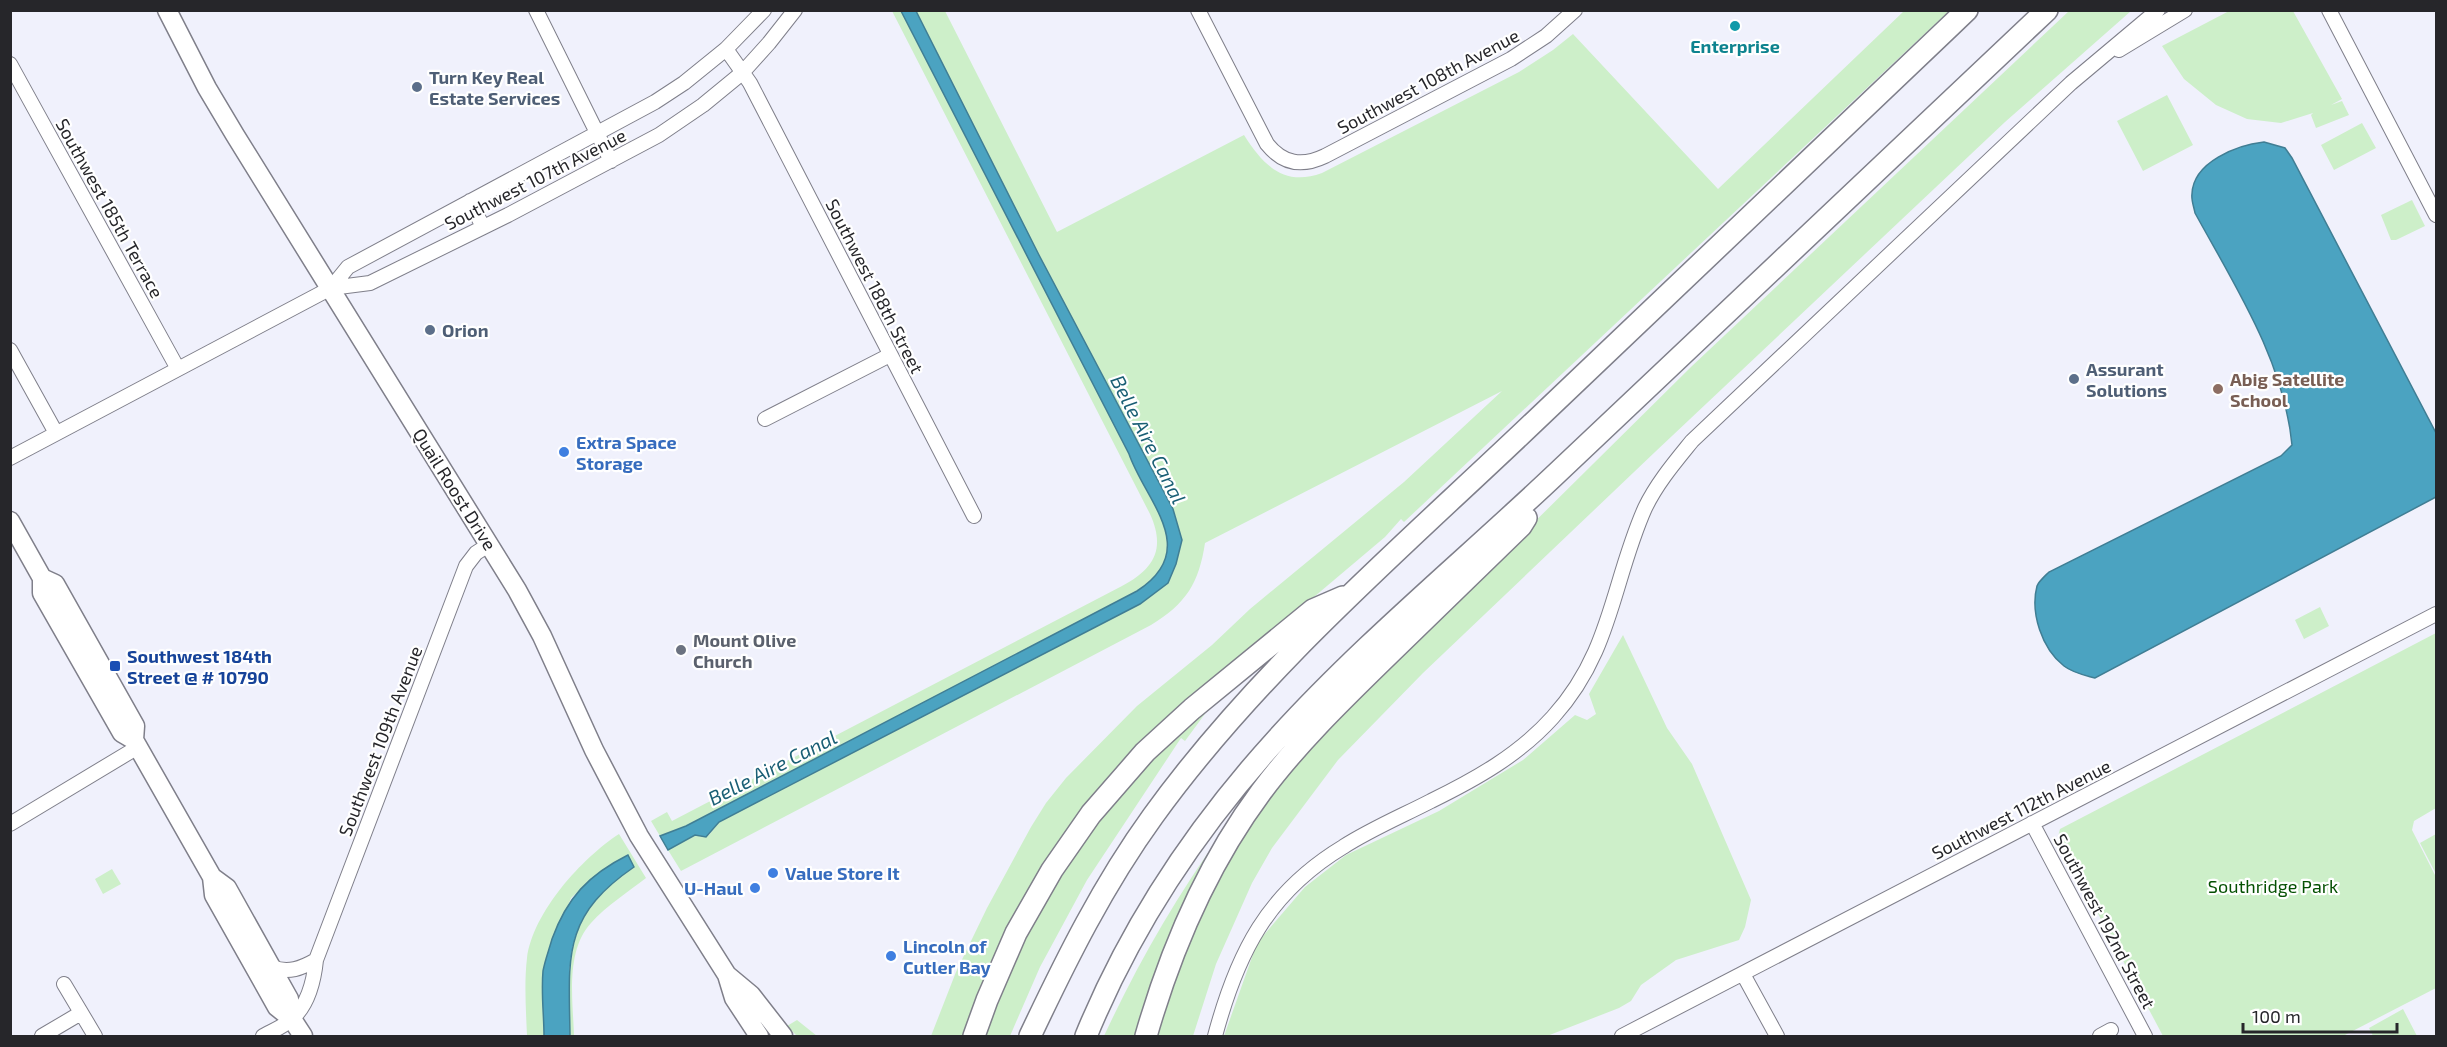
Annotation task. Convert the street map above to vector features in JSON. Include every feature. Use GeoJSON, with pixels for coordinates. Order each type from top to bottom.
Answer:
{"type":"FeatureCollection","features":[{"type":"Feature","properties":{"kind":"highway"},"geometry":{"type":"LineString","coordinates":[[1030,1036],[1057,979],[1110,881],[1173,789],[1245,703],[1358,590],[1967,10]]}},
{"type":"Feature","properties":{"kind":"highway"},"geometry":{"type":"LineString","coordinates":[[1076,1036],[1106,987],[1142,920],[1182,856],[1252,766],[1330,683],[1547,482],[2047,10]]}},
{"type":"Feature","properties":{"kind":"highway"},"geometry":{"type":"LineString","coordinates":[[1146,1036],[1162,982],[1192,907],[1221,853],[1261,793],[1281,767],[1342,700],[1521,526],[1547,482]]}},
{"type":"Feature","properties":{"kind":"highway"},"geometry":{"type":"LineString","coordinates":[[974,1036],[1006,955],[1038,893],[1078,831],[1120,779],[1176,722],[1313,610],[1358,590]]}},
{"type":"Feature","properties":{"kind":"highway"},"geometry":{"type":"LineString","coordinates":[[1042,1036],[1057,979]]}},
{"type":"Feature","properties":{"kind":"highway"},"geometry":{"type":"LineString","coordinates":[[1086,1036],[1106,987]]}},
{"type":"Feature","properties":{"kind":"main road","name":"Quail Roost Drive"},"geometry":{"type":"LineString","coordinates":[[172,12],[211,95],[291,228],[331,288],[490,544],[542,636],[630,822],[727,975],[734,998],[759,1036]]}},
{"type":"Feature","properties":{"kind":"main road"},"geometry":{"type":"LineString","coordinates":[[10,521],[42,578],[42,593],[122,733],[136,744],[212,877],[226,888],[272,967],[290,999],[292,1018]]}},
{"type":"Feature","properties":{"kind":"main road"},"geometry":{"type":"LineString","coordinates":[[212,877],[214,895],[271,997],[277,1007],[292,1018],[303,1036]]}},
{"type":"Feature","properties":{"kind":"main road","name":"Quail Roost Drive"},"geometry":{"type":"LineString","coordinates":[[727,975],[751,995],[783,1036]]}},
{"type":"Feature","properties":{"kind":"street"},"geometry":{"type":"LineString","coordinates":[[536,10],[611,161]]}},
{"type":"Feature","properties":{"kind":"street","name":"Southwest 107th Avenue"},"geometry":{"type":"LineString","coordinates":[[331,288],[348,267],[598,134],[668,94],[726,50],[764,10]]}},
{"type":"Feature","properties":{"kind":"street","name":"Southwest 107th Avenue"},"geometry":{"type":"LineString","coordinates":[[10,458],[331,288],[370,283],[611,161],[689,116],[742,73],[770,43],[795,10]]}},
{"type":"Feature","properties":{"kind":"street","name":"Southwest 108th Avenue"},"geometry":{"type":"LineString","coordinates":[[1198,10],[1267,144],[1288,161],[1307,163],[1325,156],[1483,74],[1535,44],[1575,10]]}},
{"type":"Feature","properties":{"kind":"street"},"geometry":{"type":"LineString","coordinates":[[1215,1036],[1232,977],[1246,948],[1270,912],[1298,882],[1350,842],[1492,769],[1526,744],[1560,710],[1583,679],[1599,648],[1646,505],[1665,475],[1692,441],[1967,180],[2091,66],[2158,10]]}},
{"type":"Feature","properties":{"kind":"street"},"geometry":{"type":"LineString","coordinates":[[2091,66],[2186,10]]}},
{"type":"Feature","properties":{"kind":"street"},"geometry":{"type":"LineString","coordinates":[[2329,10],[2436,215]]}},
{"type":"Feature","properties":{"kind":"street","name":"Southwest 188th Street"},"geometry":{"type":"LineString","coordinates":[[726,50],[750,83],[974,516]]}},
{"type":"Feature","properties":{"kind":"street","name":"Southwest 185th Terrace"},"geometry":{"type":"LineString","coordinates":[[10,64],[178,369]]}},
{"type":"Feature","properties":{"kind":"street"},"geometry":{"type":"LineString","coordinates":[[470,201],[483,227]]}},
{"type":"Feature","properties":{"kind":"street"},"geometry":{"type":"LineString","coordinates":[[10,350],[56,433]]}},
{"type":"Feature","properties":{"kind":"street"},"geometry":{"type":"LineString","coordinates":[[765,420],[890,355]]}},
{"type":"Feature","properties":{"kind":"street","name":"Southwest 109th Avenue"},"geometry":{"type":"LineString","coordinates":[[263,1036],[292,1018],[304,1003],[314,975],[315,960],[466,566],[476,553],[490,544]]}},
{"type":"Feature","properties":{"kind":"street","name":"Southwest 112th Avenue"},"geometry":{"type":"LineString","coordinates":[[1629,1035],[2436,614]]}},
{"type":"Feature","properties":{"kind":"street"},"geometry":{"type":"LineString","coordinates":[[10,824],[136,744]]}},
{"type":"Feature","properties":{"kind":"street","name":"Southwest 192nd Street"},"geometry":{"type":"LineString","coordinates":[[2032,823],[2145,1036]]}},
{"type":"Feature","properties":{"kind":"street"},"geometry":{"type":"LineString","coordinates":[[272,967],[291,970],[315,960]]}},
{"type":"Feature","properties":{"kind":"street"},"geometry":{"type":"LineString","coordinates":[[1743,974],[1777,1036]]}},
{"type":"Feature","properties":{"kind":"street"},"geometry":{"type":"LineString","coordinates":[[64,984],[95,1036]]}},
{"type":"Feature","properties":{"kind":"street"},"geometry":{"type":"LineString","coordinates":[[42,1036],[81,1013]]}},
{"type":"Feature","properties":{"kind":"green space"},"geometry":{"type":"Polygon","coordinates":[[[2231,10],[2293,11],[2342,99],[2331,105],[2342,101],[2349,115],[2316,128],[2311,115],[2313,113],[2281,123],[2247,119],[2216,105],[2184,79],[2162,46],[2231,10]]]}},
{"type":"Feature","properties":{"kind":"green space"},"geometry":{"type":"Polygon","coordinates":[[[892,11],[901,11],[1156,507],[1167,542],[1165,558],[1156,575],[1137,591],[686,826],[660,836],[651,821],[667,812],[672,821],[1122,586],[1149,565],[1157,548],[1155,526],[1150,514],[892,11]]]}},
{"type":"Feature","properties":{"kind":"green space"},"geometry":{"type":"Polygon","coordinates":[[[915,11],[945,11],[1057,232],[1244,135],[1267,164],[1286,175],[1309,177],[1322,173],[1519,72],[1573,34],[1718,189],[1904,11],[1949,11],[1404,522],[1401,519],[1385,537],[1308,602],[1103,789],[969,1036],[931,1036],[956,972],[987,908],[1031,827],[1066,778],[1137,706],[1404,482],[1502,391],[1205,543],[1199,570],[1189,591],[1173,609],[1151,625],[681,871],[668,850],[695,835],[703,837],[709,835],[719,822],[1140,604],[1168,583],[1176,564],[1182,540],[1173,509],[1039,255],[915,11]]]}},
{"type":"Feature","properties":{"kind":"green space"},"geometry":{"type":"Polygon","coordinates":[[[2069,11],[2131,11],[2005,122],[1655,452],[1423,673],[1338,760],[1272,848],[1252,883],[1216,964],[1193,1036],[1151,1036],[1160,1004],[1225,859],[1284,776],[1396,659],[1692,366],[2069,11]]]}},
{"type":"Feature","properties":{"kind":"green space"},"geometry":{"type":"Polygon","coordinates":[[[2167,95],[2193,145],[2143,171],[2117,121],[2167,95]]]}},
{"type":"Feature","properties":{"kind":"green space"},"geometry":{"type":"Polygon","coordinates":[[[2362,123],[2376,148],[2334,170],[2321,145],[2362,123]]]}},
{"type":"Feature","properties":{"kind":"green space"},"geometry":{"type":"Polygon","coordinates":[[[2412,200],[2425,226],[2396,240],[2391,240],[2381,215],[2412,200]]]}},
{"type":"Feature","properties":{"kind":"green space"},"geometry":{"type":"Polygon","coordinates":[[[2320,607],[2329,626],[2304,639],[2295,620],[2320,607]]]}},
{"type":"Feature","properties":{"kind":"green space","name":"Southridge Park"},"geometry":{"type":"Polygon","coordinates":[[[2436,633],[2436,808],[2414,821],[2412,830],[2436,877],[2436,988],[2343,1036],[2163,1036],[2060,842],[2058,837],[2060,829],[2436,633]]]}},
{"type":"Feature","properties":{"kind":"green space"},"geometry":{"type":"Polygon","coordinates":[[[1623,635],[1667,728],[1692,764],[1751,900],[1745,927],[1739,940],[1676,960],[1641,985],[1631,1001],[1619,1008],[1547,1036],[1224,1036],[1257,943],[1305,887],[1346,855],[1439,811],[1523,760],[1575,715],[1587,720],[1596,714],[1589,694],[1623,635]]]}},
{"type":"Feature","properties":{"kind":"green space"},"geometry":{"type":"Polygon","coordinates":[[[1210,707],[1185,741],[1181,738],[1087,880],[1040,967],[1010,1036],[979,1036],[1017,942],[1118,789],[1210,707]]]}},
{"type":"Feature","properties":{"kind":"green space"},"geometry":{"type":"Polygon","coordinates":[[[1222,833],[1141,1036],[1104,1036],[1158,932],[1222,833]]]}},
{"type":"Feature","properties":{"kind":"green space"},"geometry":{"type":"Polygon","coordinates":[[[619,834],[646,878],[603,911],[583,934],[577,948],[572,977],[574,1036],[570,1036],[569,984],[574,941],[581,922],[593,904],[610,885],[634,867],[627,855],[597,874],[571,898],[543,970],[544,1036],[527,1036],[525,987],[531,940],[549,905],[561,888],[590,857],[619,834]]]}},
{"type":"Feature","properties":{"kind":"green space"},"geometry":{"type":"Polygon","coordinates":[[[2436,834],[2436,874],[2420,843],[2436,834]]]}},
{"type":"Feature","properties":{"kind":"green space"},"geometry":{"type":"Polygon","coordinates":[[[112,869],[121,884],[103,894],[95,879],[112,869]]]}},
{"type":"Feature","properties":{"kind":"green space"},"geometry":{"type":"Polygon","coordinates":[[[2403,1009],[2417,1036],[2373,1036],[2369,1028],[2403,1009]]]}},
{"type":"Feature","properties":{"kind":"green space"},"geometry":{"type":"Polygon","coordinates":[[[797,1020],[817,1036],[797,1036],[787,1026],[797,1020]]]}},
{"type":"Feature","properties":{"kind":"water"},"geometry":{"type":"Polygon","coordinates":[[[901,11],[916,11],[1039,255],[1173,509],[1182,540],[1176,564],[1168,583],[1140,604],[719,822],[706,837],[695,835],[668,850],[660,836],[686,826],[1137,591],[1156,575],[1165,558],[1167,542],[1156,507],[901,11]]]}},
{"type":"Feature","properties":{"kind":"water"},"geometry":{"type":"Polygon","coordinates":[[[2264,142],[2285,148],[2292,158],[2436,433],[2436,497],[2095,678],[2079,674],[2056,659],[2040,630],[2035,596],[2037,586],[2042,579],[2049,572],[2281,456],[2292,445],[2287,414],[2268,354],[2241,296],[2195,213],[2192,199],[2194,183],[2208,164],[2230,151],[2264,142]]]}},
{"type":"Feature","properties":{"kind":"water"},"geometry":{"type":"Polygon","coordinates":[[[628,855],[634,867],[610,885],[593,904],[581,922],[574,941],[569,984],[570,1036],[544,1036],[543,971],[558,924],[572,900],[590,880],[628,855]]]}},
{"type":"Feature","properties":{"kind":"place","name":"Enterprise"},"geometry":{"type":"Point","coordinates":[1735,26]}},
{"type":"Feature","properties":{"kind":"place","name":"Turn Key Real Estate Services"},"geometry":{"type":"Point","coordinates":[417,87]}},
{"type":"Feature","properties":{"kind":"place","name":"Orion"},"geometry":{"type":"Point","coordinates":[430,330]}},
{"type":"Feature","properties":{"kind":"place","name":"Assurant Solutions"},"geometry":{"type":"Point","coordinates":[2074,379]}},
{"type":"Feature","properties":{"kind":"place","name":"Abig Satellite School"},"geometry":{"type":"Point","coordinates":[2218,389]}},
{"type":"Feature","properties":{"kind":"place","name":"Extra Space Storage"},"geometry":{"type":"Point","coordinates":[564,452]}},
{"type":"Feature","properties":{"kind":"place","name":"Mount Olive Church"},"geometry":{"type":"Point","coordinates":[681,650]}},
{"type":"Feature","properties":{"kind":"place","name":"Southwest 184th Street @ # 10790"},"geometry":{"type":"Point","coordinates":[115,666]}},
{"type":"Feature","properties":{"kind":"place","name":"Value Store It"},"geometry":{"type":"Point","coordinates":[773,873]}},
{"type":"Feature","properties":{"kind":"place","name":"U-Haul"},"geometry":{"type":"Point","coordinates":[755,888]}},
{"type":"Feature","properties":{"kind":"place","name":"Lincoln of Cutler Bay"},"geometry":{"type":"Point","coordinates":[891,956]}},
{"type":"Feature","properties":{"kind":"water label","name":"Belle Aire Canal"},"geometry":{"type":"Point","coordinates":[1149,439]}},
{"type":"Feature","properties":{"kind":"water label","name":"Belle Aire Canal"},"geometry":{"type":"Point","coordinates":[772,767]}}]}
